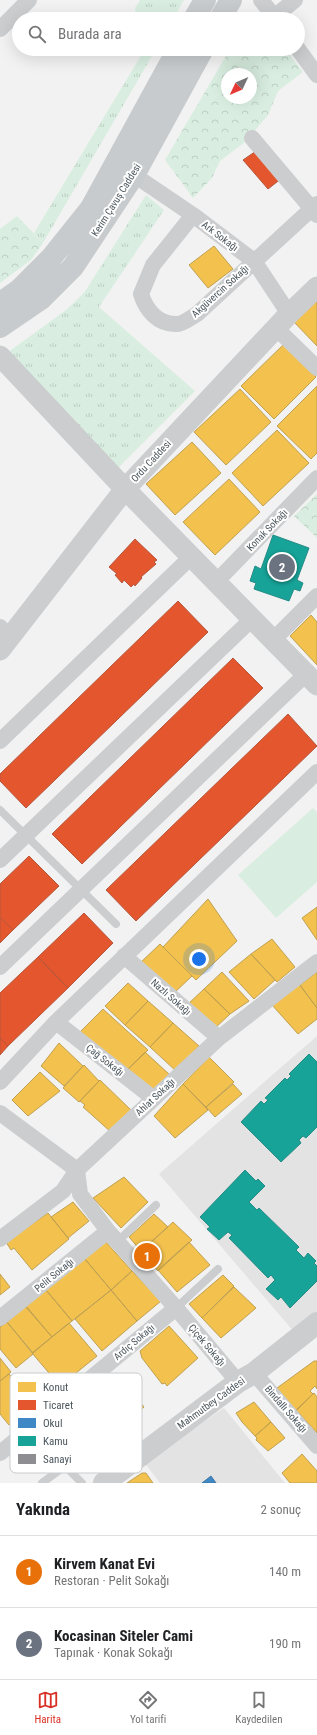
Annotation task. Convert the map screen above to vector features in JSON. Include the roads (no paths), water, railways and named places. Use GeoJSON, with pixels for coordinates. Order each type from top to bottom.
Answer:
{"type":"FeatureCollection","features":[{"type":"Feature","properties":{"kind":"main road"},"geometry":{"type":"LineString","coordinates":[[198,12],[205,0]]}},
{"type":"Feature","properties":{"kind":"main road"},"geometry":{"type":"LineString","coordinates":[[224,12],[231,0]]}},
{"type":"Feature","properties":{"kind":"main road","name":"Kerim Çavuş Caddesi"},"geometry":{"type":"LineString","coordinates":[[0,303],[19,290],[52,258],[91,208],[174,56]]}},
{"type":"Feature","properties":{"kind":"main road","name":"Kerim Çavuş Caddesi"},"geometry":{"type":"LineString","coordinates":[[0,327],[41,298],[73,267],[134,175],[199,56]]}},
{"type":"Feature","properties":{"kind":"main road","name":"Mahmutbey Caddesi"},"geometry":{"type":"LineString","coordinates":[[142,1455],[316,1325]]}},
{"type":"Feature","properties":{"kind":"main road","name":"Mahmutbey Caddesi"},"geometry":{"type":"LineString","coordinates":[[104,1483],[117,1473]]}},
{"type":"Feature","properties":{"kind":"street"},"geometry":{"type":"LineString","coordinates":[[17,12],[29,0]]}},
{"type":"Feature","properties":{"kind":"street"},"geometry":{"type":"LineString","coordinates":[[262,0],[271,12]]}},
{"type":"Feature","properties":{"kind":"street"},"geometry":{"type":"LineString","coordinates":[[282,12],[295,0]]}},
{"type":"Feature","properties":{"kind":"street"},"geometry":{"type":"LineString","coordinates":[[0,29],[12,17]]}},
{"type":"Feature","properties":{"kind":"street"},"geometry":{"type":"LineString","coordinates":[[303,56],[317,75]]}},
{"type":"Feature","properties":{"kind":"street"},"geometry":{"type":"LineString","coordinates":[[252,138],[315,209]]}},
{"type":"Feature","properties":{"kind":"street","name":"Ark Sokağı"},"geometry":{"type":"LineString","coordinates":[[134,175],[193,215],[254,261],[283,321],[317,368]]}},
{"type":"Feature","properties":{"kind":"street","name":"Akgüvercin Sokağı"},"geometry":{"type":"LineString","coordinates":[[193,215],[152,265],[141,294],[145,307],[159,320],[178,324],[197,314],[254,261],[315,209]]}},
{"type":"Feature","properties":{"kind":"street","name":"Ordu Caddesi"},"geometry":{"type":"LineString","coordinates":[[3,638],[125,489],[283,321],[317,287]]}},
{"type":"Feature","properties":{"kind":"street"},"geometry":{"type":"LineString","coordinates":[[0,356],[125,489],[312,680],[81,890],[0,967]]}},
{"type":"Feature","properties":{"kind":"street","name":"Konak Sokağı"},"geometry":{"type":"LineString","coordinates":[[216,582],[317,478]]}},
{"type":"Feature","properties":{"kind":"street"},"geometry":{"type":"LineString","coordinates":[[0,741],[191,557]]}},
{"type":"Feature","properties":{"kind":"street"},"geometry":{"type":"LineString","coordinates":[[273,640],[317,596]]}},
{"type":"Feature","properties":{"kind":"street"},"geometry":{"type":"LineString","coordinates":[[0,860],[252,619]]}},
{"type":"Feature","properties":{"kind":"street"},"geometry":{"type":"LineString","coordinates":[[0,1082],[56,1022],[317,772]]}},
{"type":"Feature","properties":{"kind":"street","name":"Nazlı Sokağı"},"geometry":{"type":"LineString","coordinates":[[124,956],[219,1038]]}},
{"type":"Feature","properties":{"kind":"street","name":"Ahlat Sokağı"},"geometry":{"type":"LineString","coordinates":[[0,1239],[63,1191],[77,1170],[219,1038],[317,962]]}},
{"type":"Feature","properties":{"kind":"street","name":"Çağ Sokağı"},"geometry":{"type":"LineString","coordinates":[[56,1022],[153,1098]]}},
{"type":"Feature","properties":{"kind":"street"},"geometry":{"type":"LineString","coordinates":[[0,1113],[77,1170]]}},
{"type":"Feature","properties":{"kind":"street","name":"Çiçek Sokağı"},"geometry":{"type":"LineString","coordinates":[[77,1170],[80,1194],[112,1237],[176,1308],[246,1377]]}},
{"type":"Feature","properties":{"kind":"street","name":"Pelit Sokağı"},"geometry":{"type":"LineString","coordinates":[[0,1318],[112,1237]]}},
{"type":"Feature","properties":{"kind":"street","name":"Ardıç Sokağı"},"geometry":{"type":"LineString","coordinates":[[97,1373],[176,1308]]}},
{"type":"Feature","properties":{"kind":"street","name":"Bindallı Sokağı"},"geometry":{"type":"LineString","coordinates":[[246,1377],[317,1446]]}},
{"type":"Feature","properties":{"kind":"street","name":"Ardıç Sokağı"},"geometry":{"type":"LineString","coordinates":[[0,1453],[10,1445]]}},
{"type":"Feature","properties":{"kind":"lane"},"geometry":{"type":"LineString","coordinates":[[0,810],[116,924]]}},
{"type":"Feature","properties":{"kind":"lane"},"geometry":{"type":"LineString","coordinates":[[112,1237],[156,1205]]}},
{"type":"Feature","properties":{"kind":"lane"},"geometry":{"type":"LineString","coordinates":[[176,1308],[218,1269]]}},
{"type":"Feature","properties":{"kind":"lane"},"geometry":{"type":"LineString","coordinates":[[42,1483],[56,1473]]}},
{"type":"Feature","properties":{"kind":"lane"},"geometry":{"type":"LineString","coordinates":[[72,1473],[82,1483]]}},
{"type":"Feature","properties":{"kind":"place","name":"Kocasinan Siteler Cami"},"geometry":{"type":"Point","coordinates":[282,567]}},
{"type":"Feature","properties":{"kind":"place","name":"Kirvem Kanat Evi"},"geometry":{"type":"Point","coordinates":[147,1256]}}]}
